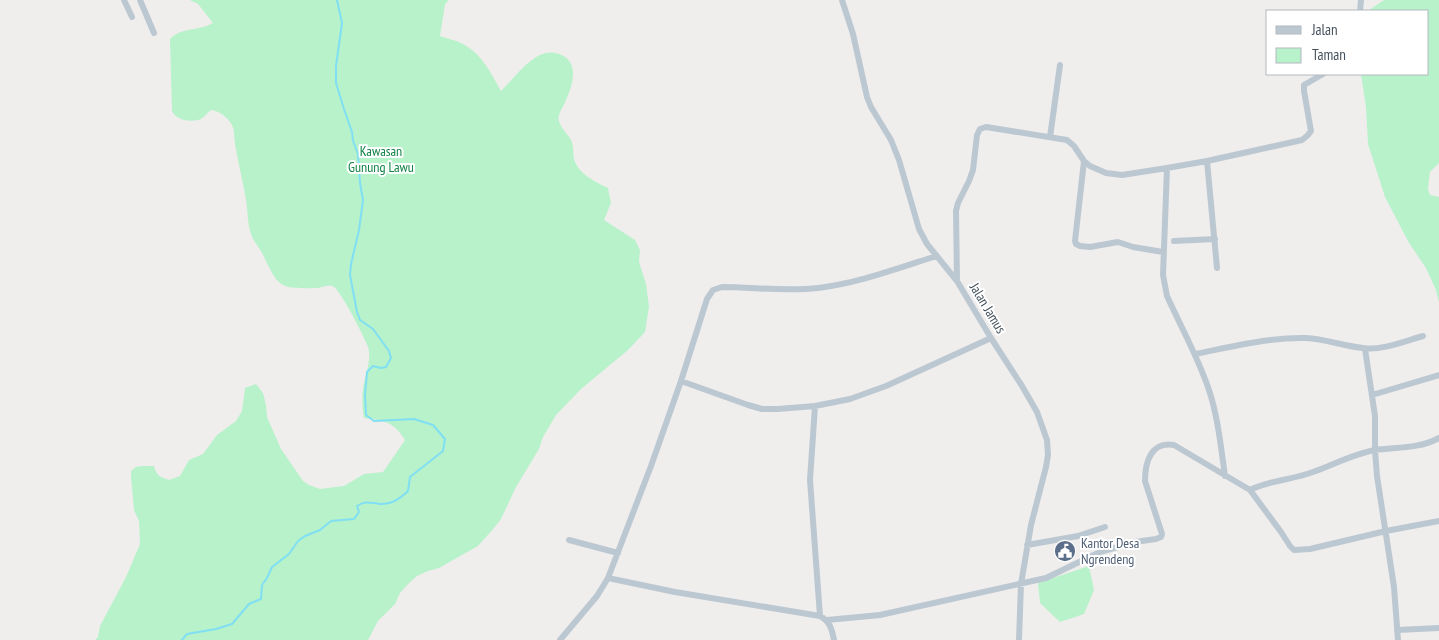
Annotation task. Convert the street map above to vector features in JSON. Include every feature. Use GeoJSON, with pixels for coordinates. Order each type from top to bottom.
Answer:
{"type":"FeatureCollection","features":[{"type":"Feature","properties":{"kind":"street"},"geometry":{"type":"LineString","coordinates":[[124,0],[132,17]]}},
{"type":"Feature","properties":{"kind":"street"},"geometry":{"type":"LineString","coordinates":[[140,0],[154,33]]}},
{"type":"Feature","properties":{"kind":"street","name":"Jalan Jamus"},"geometry":{"type":"LineString","coordinates":[[842,0],[853,34],[867,97],[891,140],[908,187],[920,229],[927,244],[957,280],[1009,365],[1037,412],[1047,440],[1048,455],[1046,467],[1027,545],[1021,584],[1019,640]]}},
{"type":"Feature","properties":{"kind":"street"},"geometry":{"type":"LineString","coordinates":[[1050,136],[1060,65]]}},
{"type":"Feature","properties":{"kind":"street"},"geometry":{"type":"LineString","coordinates":[[957,280],[956,212],[958,203],[973,170],[977,135],[980,129],[986,128],[1050,136],[1067,140],[1071,142],[1084,161],[1095,169],[1116,174],[1122,175],[1167,168],[1306,138],[1311,130],[1304,85],[1321,75]]}},
{"type":"Feature","properties":{"kind":"street"},"geometry":{"type":"LineString","coordinates":[[1207,160],[1217,268]]}},
{"type":"Feature","properties":{"kind":"street"},"geometry":{"type":"LineString","coordinates":[[1084,161],[1076,244],[1090,247],[1118,242],[1133,247],[1163,252]]}},
{"type":"Feature","properties":{"kind":"street"},"geometry":{"type":"LineString","coordinates":[[1167,168],[1163,275],[1167,296],[1195,354],[1209,391],[1225,476]]}},
{"type":"Feature","properties":{"kind":"street"},"geometry":{"type":"LineString","coordinates":[[1174,241],[1215,239]]}},
{"type":"Feature","properties":{"kind":"street"},"geometry":{"type":"LineString","coordinates":[[560,640],[597,596],[608,578],[654,457],[707,300],[713,290],[722,287],[816,288],[839,285],[868,278],[937,256]]}},
{"type":"Feature","properties":{"kind":"street"},"geometry":{"type":"LineString","coordinates":[[1195,354],[1294,338],[1324,340],[1365,349],[1423,336]]}},
{"type":"Feature","properties":{"kind":"street"},"geometry":{"type":"LineString","coordinates":[[681,381],[748,406],[762,409],[815,406],[850,399],[886,386],[991,338]]}},
{"type":"Feature","properties":{"kind":"street"},"geometry":{"type":"LineString","coordinates":[[1365,349],[1376,432],[1374,450],[1394,588],[1398,640]]}},
{"type":"Feature","properties":{"kind":"street"},"geometry":{"type":"LineString","coordinates":[[1372,395],[1439,375]]}},
{"type":"Feature","properties":{"kind":"street"},"geometry":{"type":"LineString","coordinates":[[815,406],[810,480],[820,616]]}},
{"type":"Feature","properties":{"kind":"street"},"geometry":{"type":"LineString","coordinates":[[1250,490],[1270,482],[1312,473],[1374,450],[1419,445],[1439,438]]}},
{"type":"Feature","properties":{"kind":"street"},"geometry":{"type":"LineString","coordinates":[[827,620],[880,615],[1046,578],[1100,552],[1134,542],[1161,537],[1161,527],[1145,481],[1145,473],[1151,454],[1160,446],[1167,444],[1174,446],[1250,490],[1294,550],[1331,545],[1386,531],[1439,521]]}},
{"type":"Feature","properties":{"kind":"street"},"geometry":{"type":"LineString","coordinates":[[1027,545],[1078,536],[1105,527]]}},
{"type":"Feature","properties":{"kind":"street"},"geometry":{"type":"LineString","coordinates":[[569,540],[618,553]]}},
{"type":"Feature","properties":{"kind":"street"},"geometry":{"type":"LineString","coordinates":[[608,578],[675,592],[820,616],[827,620],[834,640]]}},
{"type":"Feature","properties":{"kind":"street"},"geometry":{"type":"LineString","coordinates":[[1397,630],[1439,628]]}},
{"type":"Feature","properties":{"kind":"green space","name":"Kawasan Gunung Lawu"},"geometry":{"type":"Polygon","coordinates":[[[190,0],[449,0],[445,4],[440,36],[460,43],[476,53],[494,77],[501,91],[534,58],[551,52],[566,57],[570,62],[573,74],[571,87],[559,116],[560,124],[571,140],[574,159],[579,169],[588,177],[608,188],[611,203],[604,220],[635,240],[640,250],[639,262],[646,284],[649,307],[645,332],[628,350],[581,389],[556,415],[543,437],[539,449],[516,487],[501,519],[478,546],[439,568],[417,576],[400,593],[395,604],[378,621],[368,640],[95,640],[140,544],[139,521],[134,510],[131,471],[136,467],[154,466],[158,474],[166,479],[169,480],[180,476],[189,460],[203,454],[217,435],[236,421],[242,411],[245,388],[256,384],[263,393],[267,417],[281,449],[303,481],[320,489],[344,486],[364,474],[383,472],[405,440],[397,429],[388,423],[364,418],[363,388],[369,362],[369,351],[358,325],[338,291],[330,285],[318,288],[294,288],[281,284],[272,273],[253,239],[249,226],[234,130],[230,122],[223,115],[211,110],[200,119],[194,121],[183,120],[172,111],[170,39],[174,35],[213,23],[198,4],[190,0]]]}},
{"type":"Feature","properties":{"kind":"green space"},"geometry":{"type":"Polygon","coordinates":[[[1384,0],[1439,0],[1439,163],[1430,172],[1428,189],[1430,195],[1439,197],[1439,303],[1436,290],[1426,268],[1409,243],[1385,197],[1368,144],[1366,107],[1361,75],[1429,75],[1429,10],[1369,10],[1384,0]]]}},
{"type":"Feature","properties":{"kind":"green space"},"geometry":{"type":"Polygon","coordinates":[[[1089,566],[1094,590],[1084,614],[1060,622],[1040,603],[1038,583],[1089,566]]]}},
{"type":"Feature","properties":{"kind":"waterway"},"geometry":{"type":"LineString","coordinates":[[182,640],[187,634],[232,624],[249,604],[261,599],[262,585],[272,567],[289,554],[298,541],[320,530],[331,521],[354,519],[359,512],[357,506],[360,504],[368,502],[384,504],[399,498],[408,491],[410,477],[443,451],[445,439],[433,425],[414,419],[374,421],[366,415],[367,372],[373,366],[386,367],[391,358],[389,351],[373,329],[360,320],[350,275],[363,200],[358,154],[336,83],[336,66],[342,23],[337,0]]}},
{"type":"Feature","properties":{"kind":"place","name":"Kantor Desa Ngrendeng"},"geometry":{"type":"Point","coordinates":[1065,551]}}]}
